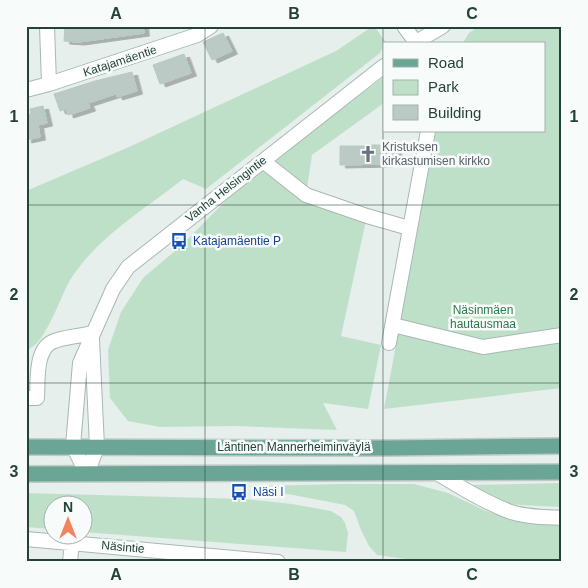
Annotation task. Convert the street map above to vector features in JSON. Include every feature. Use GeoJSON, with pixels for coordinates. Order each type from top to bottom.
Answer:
{"type":"FeatureCollection","features":[{"type":"Feature","properties":{"kind":"main road","name":"Läntinen Mannerheiminväylä"},"geometry":{"type":"LineString","coordinates":[[26,447],[388,448],[562,446]]}},
{"type":"Feature","properties":{"kind":"main road"},"geometry":{"type":"LineString","coordinates":[[26,474],[562,472]]}},
{"type":"Feature","properties":{"kind":"street"},"geometry":{"type":"LineString","coordinates":[[47,26],[49,84]]}},
{"type":"Feature","properties":{"kind":"street","name":"Katajamäentie"},"geometry":{"type":"LineString","coordinates":[[26,90],[196,35],[211,26]]}},
{"type":"Feature","properties":{"kind":"street"},"geometry":{"type":"LineString","coordinates":[[404,26],[414,42]]}},
{"type":"Feature","properties":{"kind":"street"},"geometry":{"type":"LineString","coordinates":[[417,42],[443,26]]}},
{"type":"Feature","properties":{"kind":"street","name":"Vanha Helsingintie"},"geometry":{"type":"LineString","coordinates":[[73,446],[80,364],[113,290],[128,267],[383,67]]}},
{"type":"Feature","properties":{"kind":"street"},"geometry":{"type":"LineString","coordinates":[[389,343],[428,132]]}},
{"type":"Feature","properties":{"kind":"street"},"geometry":{"type":"LineString","coordinates":[[262,161],[306,195],[350,211],[409,228]]}},
{"type":"Feature","properties":{"kind":"street"},"geometry":{"type":"LineString","coordinates":[[393,325],[483,347],[562,335]]}},
{"type":"Feature","properties":{"kind":"street"},"geometry":{"type":"LineString","coordinates":[[26,398],[37,398],[39,366],[43,352],[52,342],[92,334]]}},
{"type":"Feature","properties":{"kind":"street","name":"Vanha Helsingintie"},"geometry":{"type":"LineString","coordinates":[[87,474],[97,447],[92,334]]}},
{"type":"Feature","properties":{"kind":"street"},"geometry":{"type":"LineString","coordinates":[[73,446],[87,474]]}},
{"type":"Feature","properties":{"kind":"street"},"geometry":{"type":"LineString","coordinates":[[436,473],[471,494],[509,511],[537,517],[562,518]]}},
{"type":"Feature","properties":{"kind":"street","name":"Näsintie"},"geometry":{"type":"LineString","coordinates":[[26,539],[42,540]]}},
{"type":"Feature","properties":{"kind":"street","name":"Näsintie"},"geometry":{"type":"LineString","coordinates":[[92,544],[278,562]]}},
{"type":"Feature","properties":{"kind":"street"},"geometry":{"type":"LineString","coordinates":[[70,562],[72,546]]}},
{"type":"Feature","properties":{"kind":"green space"},"geometry":{"type":"Polygon","coordinates":[[[373,26],[385,41],[380,53],[206,189],[183,179],[109,236],[83,262],[72,277],[40,339],[26,350],[26,191],[129,147],[336,51],[373,26]]]}},
{"type":"Feature","properties":{"kind":"green space","name":"Näsinmäen hautausmaa"},"geometry":{"type":"Polygon","coordinates":[[[479,26],[562,26],[562,388],[384,409],[436,132],[546,132],[546,42],[463,42],[469,33],[479,26]]]}},
{"type":"Feature","properties":{"kind":"green space"},"geometry":{"type":"Polygon","coordinates":[[[383,78],[383,104],[312,155],[306,195],[367,216],[341,336],[381,345],[368,409],[323,403],[337,430],[235,426],[160,427],[128,421],[110,398],[108,350],[121,312],[143,278],[182,245],[245,181],[383,78]]]}},
{"type":"Feature","properties":{"kind":"green space"},"geometry":{"type":"Polygon","coordinates":[[[562,483],[562,506],[560,507],[505,504],[470,485],[562,483]]]}},
{"type":"Feature","properties":{"kind":"green space"},"geometry":{"type":"Polygon","coordinates":[[[414,484],[448,493],[486,511],[512,520],[541,524],[562,524],[562,562],[428,562],[377,555],[369,546],[354,511],[345,505],[262,489],[263,486],[414,484]]]}},
{"type":"Feature","properties":{"kind":"green space"},"geometry":{"type":"Polygon","coordinates":[[[26,493],[244,499],[292,504],[331,511],[341,517],[348,533],[346,552],[92,533],[92,496],[42,496],[42,528],[26,527],[26,493]]]}},
{"type":"Feature","properties":{"kind":"building"},"geometry":{"type":"Polygon","coordinates":[[[65,26],[143,26],[144,33],[79,42],[64,41],[65,26]]]}},
{"type":"Feature","properties":{"kind":"building"},"geometry":{"type":"Polygon","coordinates":[[[223,33],[232,51],[212,60],[203,42],[223,33]]]}},
{"type":"Feature","properties":{"kind":"building"},"geometry":{"type":"Polygon","coordinates":[[[184,54],[191,73],[160,84],[153,65],[184,54]]]}},
{"type":"Feature","properties":{"kind":"building"},"geometry":{"type":"Polygon","coordinates":[[[132,72],[137,91],[117,97],[116,94],[88,103],[90,108],[68,115],[66,109],[60,111],[54,94],[132,72]]]}},
{"type":"Feature","properties":{"kind":"building"},"geometry":{"type":"Polygon","coordinates":[[[43,106],[47,123],[38,125],[40,137],[26,140],[26,115],[31,114],[30,109],[43,106]]]}},
{"type":"Feature","properties":{"kind":"building","name":"Kristuksen kirkastumisen kirkko"},"geometry":{"type":"Polygon","coordinates":[[[388,145],[396,151],[396,158],[387,164],[340,165],[340,146],[388,145]]]}},
{"type":"Feature","properties":{"kind":"place","name":"Kristuksen kirkastumisen kirkko"},"geometry":{"type":"Point","coordinates":[368,154]}},
{"type":"Feature","properties":{"kind":"place","name":"Katajamäentie P"},"geometry":{"type":"Point","coordinates":[179,241]}},
{"type":"Feature","properties":{"kind":"place","name":"Näsi I"},"geometry":{"type":"Point","coordinates":[239,492]}}]}
